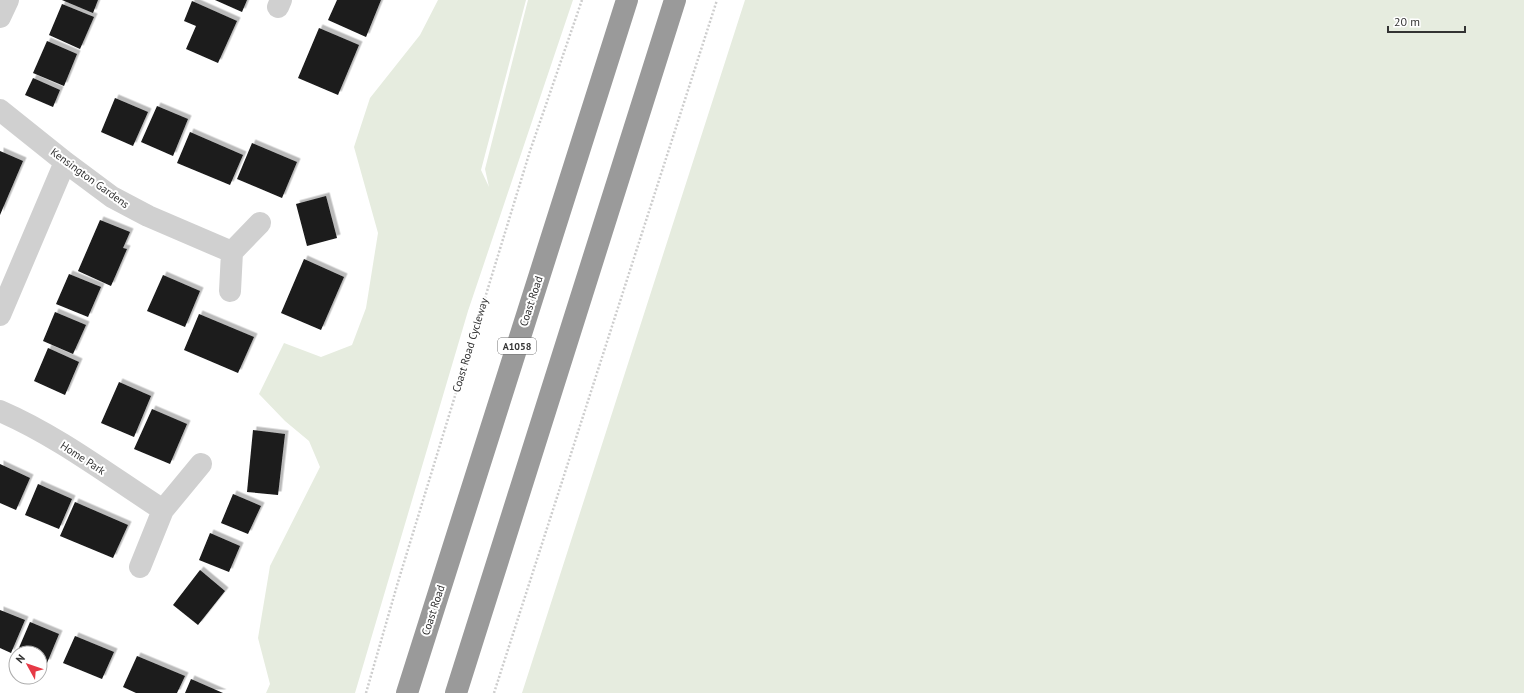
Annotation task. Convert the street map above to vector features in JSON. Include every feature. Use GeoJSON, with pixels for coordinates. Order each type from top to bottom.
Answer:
{"type":"FeatureCollection","features":[{"type":"Feature","properties":{"kind":"highway","name":"Coast Road"},"geometry":{"type":"LineString","coordinates":[[407,693],[626,0]]}},
{"type":"Feature","properties":{"kind":"highway"},"geometry":{"type":"LineString","coordinates":[[456,693],[675,0]]}},
{"type":"Feature","properties":{"kind":"street"},"geometry":{"type":"LineString","coordinates":[[0,17],[8,0]]}},
{"type":"Feature","properties":{"kind":"street","name":"Kensington Gardens"},"geometry":{"type":"LineString","coordinates":[[0,110],[112,197],[131,208],[232,252]]}},
{"type":"Feature","properties":{"kind":"street"},"geometry":{"type":"LineString","coordinates":[[0,315],[65,162]]}},
{"type":"Feature","properties":{"kind":"street"},"geometry":{"type":"LineString","coordinates":[[230,291],[232,252],[260,223]]}},
{"type":"Feature","properties":{"kind":"street","name":"Home Park"},"geometry":{"type":"LineString","coordinates":[[0,411],[50,436],[163,510]]}},
{"type":"Feature","properties":{"kind":"street"},"geometry":{"type":"LineString","coordinates":[[140,567],[163,510],[201,464]]}},
{"type":"Feature","properties":{"kind":"path","name":"Coast Road Cycleway"},"geometry":{"type":"LineString","coordinates":[[366,693],[400,575],[527,159],[582,0]]}},
{"type":"Feature","properties":{"kind":"path"},"geometry":{"type":"LineString","coordinates":[[494,693],[716,0]]}},
{"type":"Feature","properties":{"kind":"shaded area"},"geometry":{"type":"Polygon","coordinates":[[[438,0],[526,0],[481,170],[489,187],[485,169],[528,0],[573,0],[468,311],[355,693],[266,693],[270,684],[258,638],[270,566],[320,467],[309,441],[285,421],[259,394],[284,343],[321,357],[352,345],[366,308],[378,233],[354,147],[370,98],[420,35],[438,0]]]}},
{"type":"Feature","properties":{"kind":"shaded area"},"geometry":{"type":"Polygon","coordinates":[[[745,0],[1524,0],[1524,693],[522,693],[745,0]]]}},
{"type":"Feature","properties":{"kind":"building"},"geometry":{"type":"Polygon","coordinates":[[[62,0],[98,0],[93,13],[62,0]]]}},
{"type":"Feature","properties":{"kind":"building"},"geometry":{"type":"Polygon","coordinates":[[[215,0],[247,0],[242,12],[215,0]]]}},
{"type":"Feature","properties":{"kind":"building"},"geometry":{"type":"Polygon","coordinates":[[[337,0],[381,0],[366,37],[328,20],[337,0]]]}},
{"type":"Feature","properties":{"kind":"building"},"geometry":{"type":"Polygon","coordinates":[[[192,1],[237,21],[218,63],[186,49],[196,26],[184,21],[192,1]]]}},
{"type":"Feature","properties":{"kind":"building"},"geometry":{"type":"Polygon","coordinates":[[[62,4],[94,17],[80,49],[49,35],[62,4]]]}},
{"type":"Feature","properties":{"kind":"building"},"geometry":{"type":"Polygon","coordinates":[[[319,28],[359,45],[338,95],[298,78],[319,28]]]}},
{"type":"Feature","properties":{"kind":"building"},"geometry":{"type":"Polygon","coordinates":[[[47,41],[77,54],[64,86],[33,73],[47,41]]]}},
{"type":"Feature","properties":{"kind":"building"},"geometry":{"type":"Polygon","coordinates":[[[33,78],[60,90],[53,107],[25,95],[33,78]]]}},
{"type":"Feature","properties":{"kind":"building"},"geometry":{"type":"Polygon","coordinates":[[[115,98],[148,112],[133,146],[101,132],[115,98]]]}},
{"type":"Feature","properties":{"kind":"building"},"geometry":{"type":"Polygon","coordinates":[[[157,106],[188,119],[173,156],[141,142],[157,106]]]}},
{"type":"Feature","properties":{"kind":"building"},"geometry":{"type":"Polygon","coordinates":[[[190,132],[243,155],[230,185],[177,163],[190,132]]]}},
{"type":"Feature","properties":{"kind":"building"},"geometry":{"type":"Polygon","coordinates":[[[252,143],[297,162],[282,198],[237,179],[252,143]]]}},
{"type":"Feature","properties":{"kind":"building"},"geometry":{"type":"Polygon","coordinates":[[[0,151],[23,161],[0,215],[0,151]]]}},
{"type":"Feature","properties":{"kind":"building"},"geometry":{"type":"Polygon","coordinates":[[[326,196],[337,238],[307,246],[296,204],[326,196]]]}},
{"type":"Feature","properties":{"kind":"building"},"geometry":{"type":"Polygon","coordinates":[[[100,220],[130,232],[123,248],[127,249],[111,286],[78,271],[100,220]]]}},
{"type":"Feature","properties":{"kind":"building"},"geometry":{"type":"Polygon","coordinates":[[[304,259],[344,277],[321,330],[281,313],[304,259]]]}},
{"type":"Feature","properties":{"kind":"building"},"geometry":{"type":"Polygon","coordinates":[[[69,274],[101,287],[88,317],[56,304],[69,274]]]}},
{"type":"Feature","properties":{"kind":"building"},"geometry":{"type":"Polygon","coordinates":[[[163,275],[200,291],[185,327],[147,311],[163,275]]]}},
{"type":"Feature","properties":{"kind":"building"},"geometry":{"type":"Polygon","coordinates":[[[55,312],[86,325],[73,354],[43,341],[55,312]]]}},
{"type":"Feature","properties":{"kind":"building"},"geometry":{"type":"Polygon","coordinates":[[[199,314],[254,337],[238,373],[184,350],[199,314]]]}},
{"type":"Feature","properties":{"kind":"building"},"geometry":{"type":"Polygon","coordinates":[[[48,348],[79,362],[65,395],[34,381],[48,348]]]}},
{"type":"Feature","properties":{"kind":"building"},"geometry":{"type":"Polygon","coordinates":[[[119,382],[151,396],[134,437],[101,423],[119,382]]]}},
{"type":"Feature","properties":{"kind":"building"},"geometry":{"type":"Polygon","coordinates":[[[152,409],[187,424],[170,464],[134,449],[152,409]]]}},
{"type":"Feature","properties":{"kind":"building"},"geometry":{"type":"Polygon","coordinates":[[[253,430],[285,434],[278,495],[247,492],[253,430]]]}},
{"type":"Feature","properties":{"kind":"building"},"geometry":{"type":"Polygon","coordinates":[[[0,464],[30,478],[16,510],[0,503],[0,464]]]}},
{"type":"Feature","properties":{"kind":"building"},"geometry":{"type":"Polygon","coordinates":[[[38,484],[72,499],[59,529],[25,515],[38,484]]]}},
{"type":"Feature","properties":{"kind":"building"},"geometry":{"type":"Polygon","coordinates":[[[233,494],[261,506],[248,534],[221,523],[233,494]]]}},
{"type":"Feature","properties":{"kind":"building"},"geometry":{"type":"Polygon","coordinates":[[[75,502],[128,525],[113,558],[60,536],[75,502]]]}},
{"type":"Feature","properties":{"kind":"building"},"geometry":{"type":"Polygon","coordinates":[[[210,533],[240,546],[229,572],[199,560],[210,533]]]}},
{"type":"Feature","properties":{"kind":"building"},"geometry":{"type":"Polygon","coordinates":[[[200,570],[225,591],[198,625],[173,605],[200,570]]]}},
{"type":"Feature","properties":{"kind":"building"},"geometry":{"type":"Polygon","coordinates":[[[0,610],[25,620],[14,645],[8,645],[8,652],[0,648],[0,610]]]}},
{"type":"Feature","properties":{"kind":"building"},"geometry":{"type":"Polygon","coordinates":[[[30,622],[59,634],[48,661],[48,645],[20,645],[30,622]]]}},
{"type":"Feature","properties":{"kind":"building"},"geometry":{"type":"Polygon","coordinates":[[[75,636],[114,652],[102,679],[63,663],[75,636]]]}},
{"type":"Feature","properties":{"kind":"building"},"geometry":{"type":"Polygon","coordinates":[[[137,656],[185,676],[177,693],[136,693],[123,687],[137,656]]]}},
{"type":"Feature","properties":{"kind":"building"},"geometry":{"type":"Polygon","coordinates":[[[191,679],[223,693],[185,693],[191,679]]]}}]}
